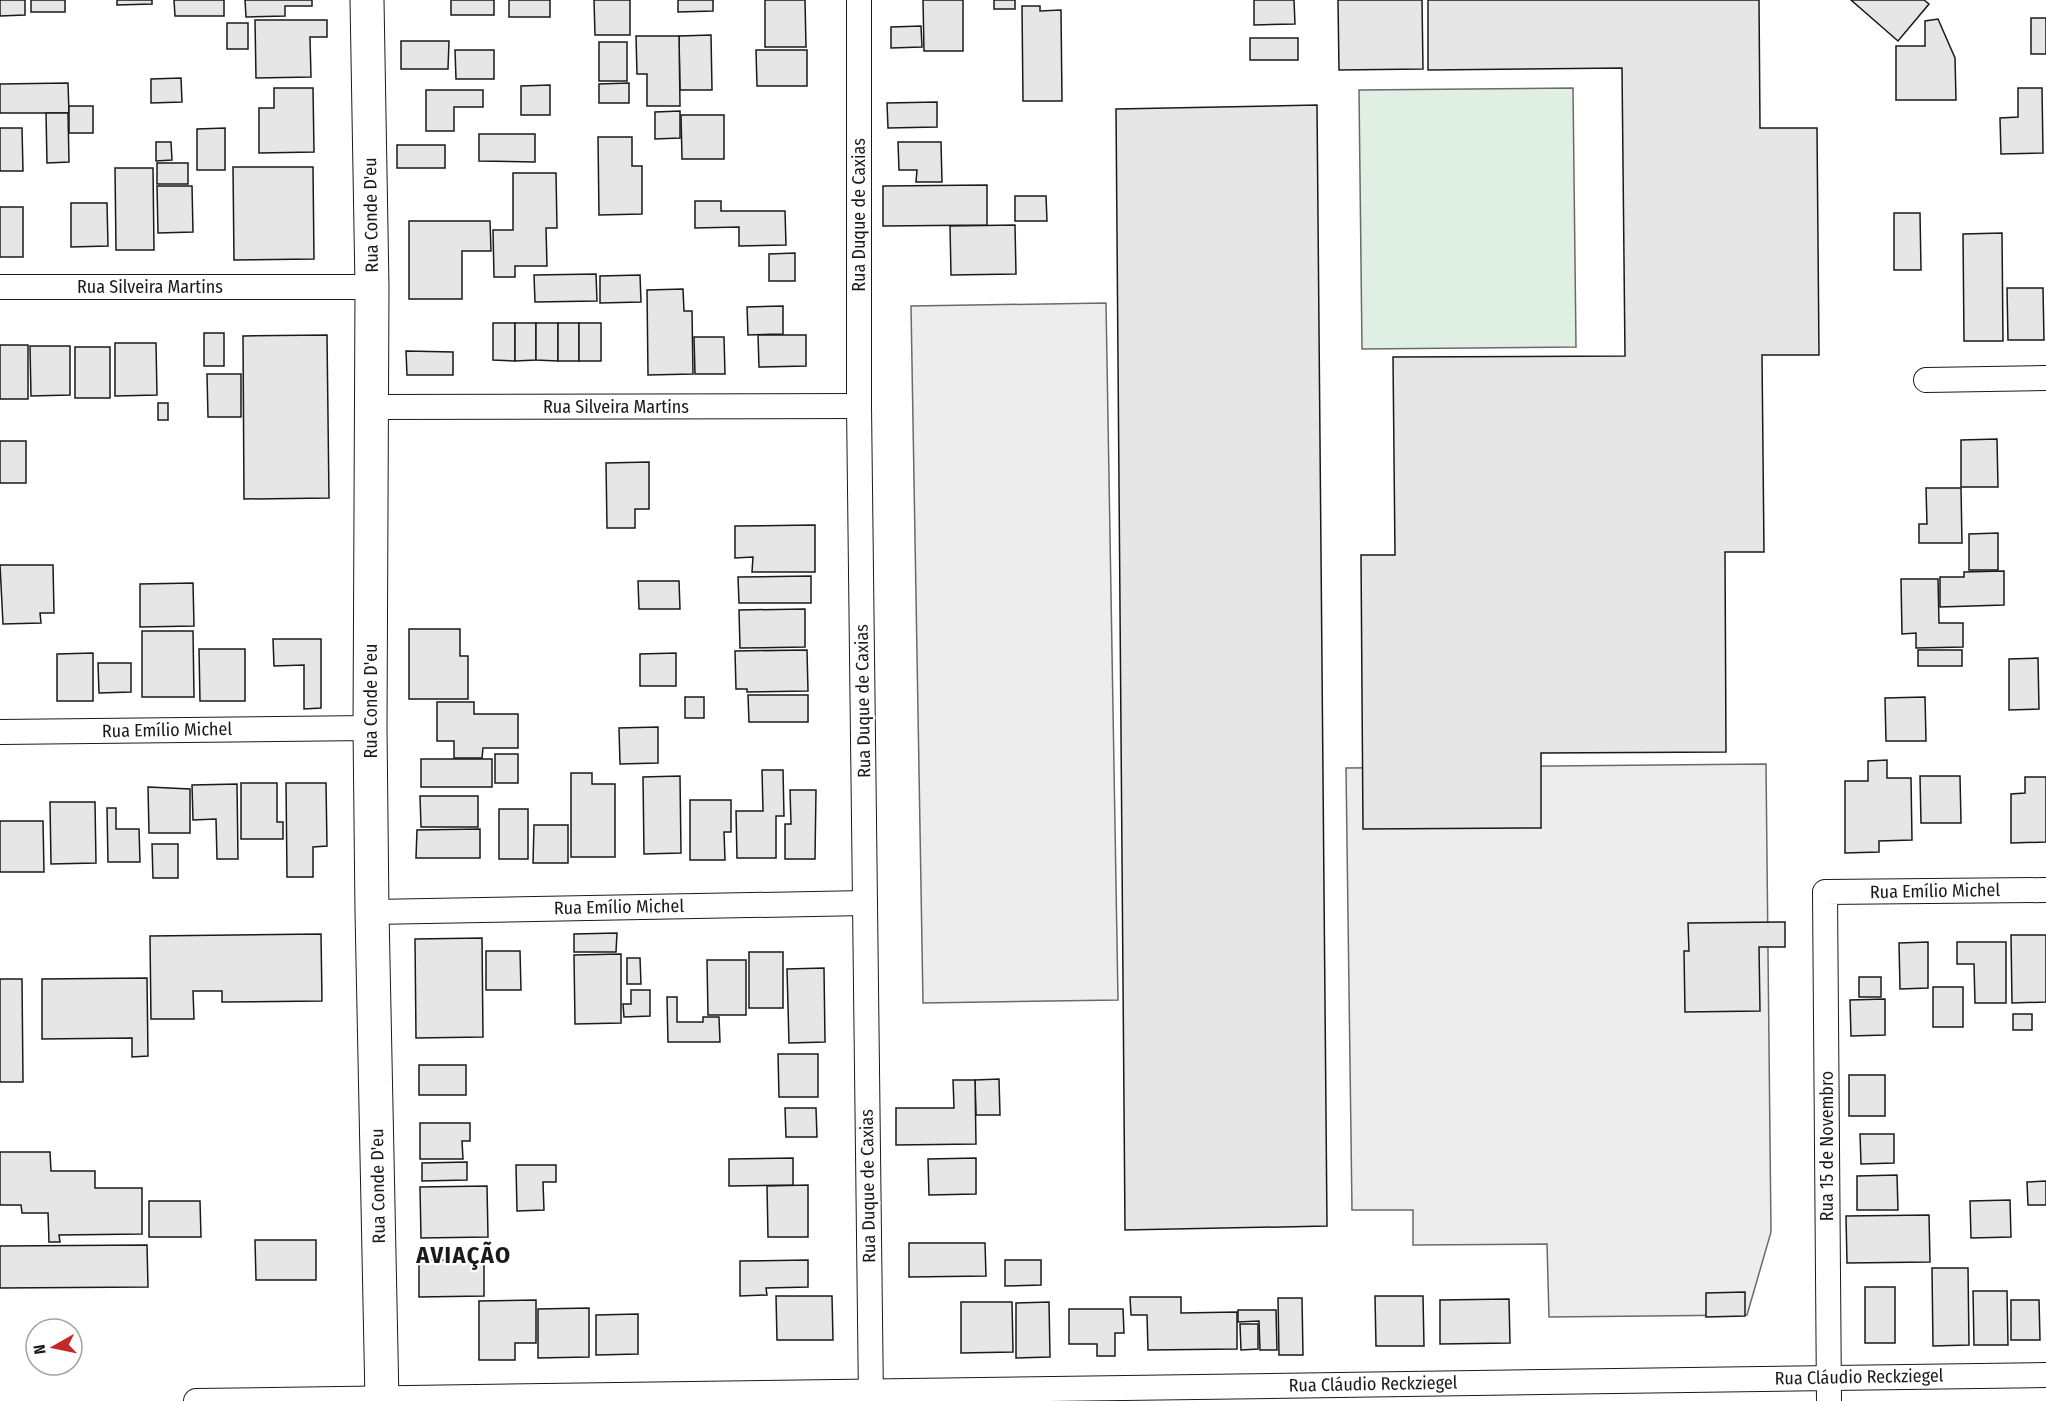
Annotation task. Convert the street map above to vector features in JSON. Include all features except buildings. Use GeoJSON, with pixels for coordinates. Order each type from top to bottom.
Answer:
{"type":"FeatureCollection","features":[{"type":"Feature","properties":{"kind":"street","name":"Rua Conde D'eu"},"geometry":{"type":"LineString","coordinates":[[367,0],[372,287],[370,728],[382,1400]]}},
{"type":"Feature","properties":{"kind":"street","name":"Rua Duque de Caxias"},"geometry":{"type":"LineString","coordinates":[[859,0],[860,406],[871,1396]]}},
{"type":"Feature","properties":{"kind":"street","name":"Rua Silveira Martins"},"geometry":{"type":"LineString","coordinates":[[0,287],[372,287]]}},
{"type":"Feature","properties":{"kind":"street"},"geometry":{"type":"LineString","coordinates":[[1926,380],[2046,378]]}},
{"type":"Feature","properties":{"kind":"street","name":"Rua Silveira Martins"},"geometry":{"type":"LineString","coordinates":[[372,408],[860,406]]}},
{"type":"Feature","properties":{"kind":"street","name":"Rua Emílio Michel"},"geometry":{"type":"LineString","coordinates":[[0,732],[370,728]]}},
{"type":"Feature","properties":{"kind":"street","name":"Rua Emílio Michel"},"geometry":{"type":"LineString","coordinates":[[1825,892],[2046,890]]}},
{"type":"Feature","properties":{"kind":"street","name":"Rua 15 de Novembro"},"geometry":{"type":"LineString","coordinates":[[1825,892],[1829,1389]]}},
{"type":"Feature","properties":{"kind":"street","name":"Rua Emílio Michel"},"geometry":{"type":"LineString","coordinates":[[372,912],[865,903]]}},
{"type":"Feature","properties":{"kind":"street","name":"Rua Cláudio Reckziegel"},"geometry":{"type":"LineString","coordinates":[[196,1401],[1829,1389],[2046,1375]]}},
{"type":"Feature","properties":{"kind":"green space"},"geometry":{"type":"Polygon","coordinates":[[[1573,88],[1576,347],[1362,349],[1359,90],[1573,88]]]}},
{"type":"Feature","properties":{"kind":"shaded area"},"geometry":{"type":"Polygon","coordinates":[[[1106,303],[1118,1000],[923,1003],[911,306],[1106,303]]]}},
{"type":"Feature","properties":{"kind":"shaded area"},"geometry":{"type":"Polygon","coordinates":[[[1766,764],[1771,1232],[1747,1315],[1549,1317],[1547,1244],[1413,1245],[1413,1210],[1352,1210],[1346,768],[1766,764]]]}},
{"type":"Feature","properties":{"kind":"district","name":"AVIAÇÃO"},"geometry":{"type":"Point","coordinates":[464,1255]}}]}
